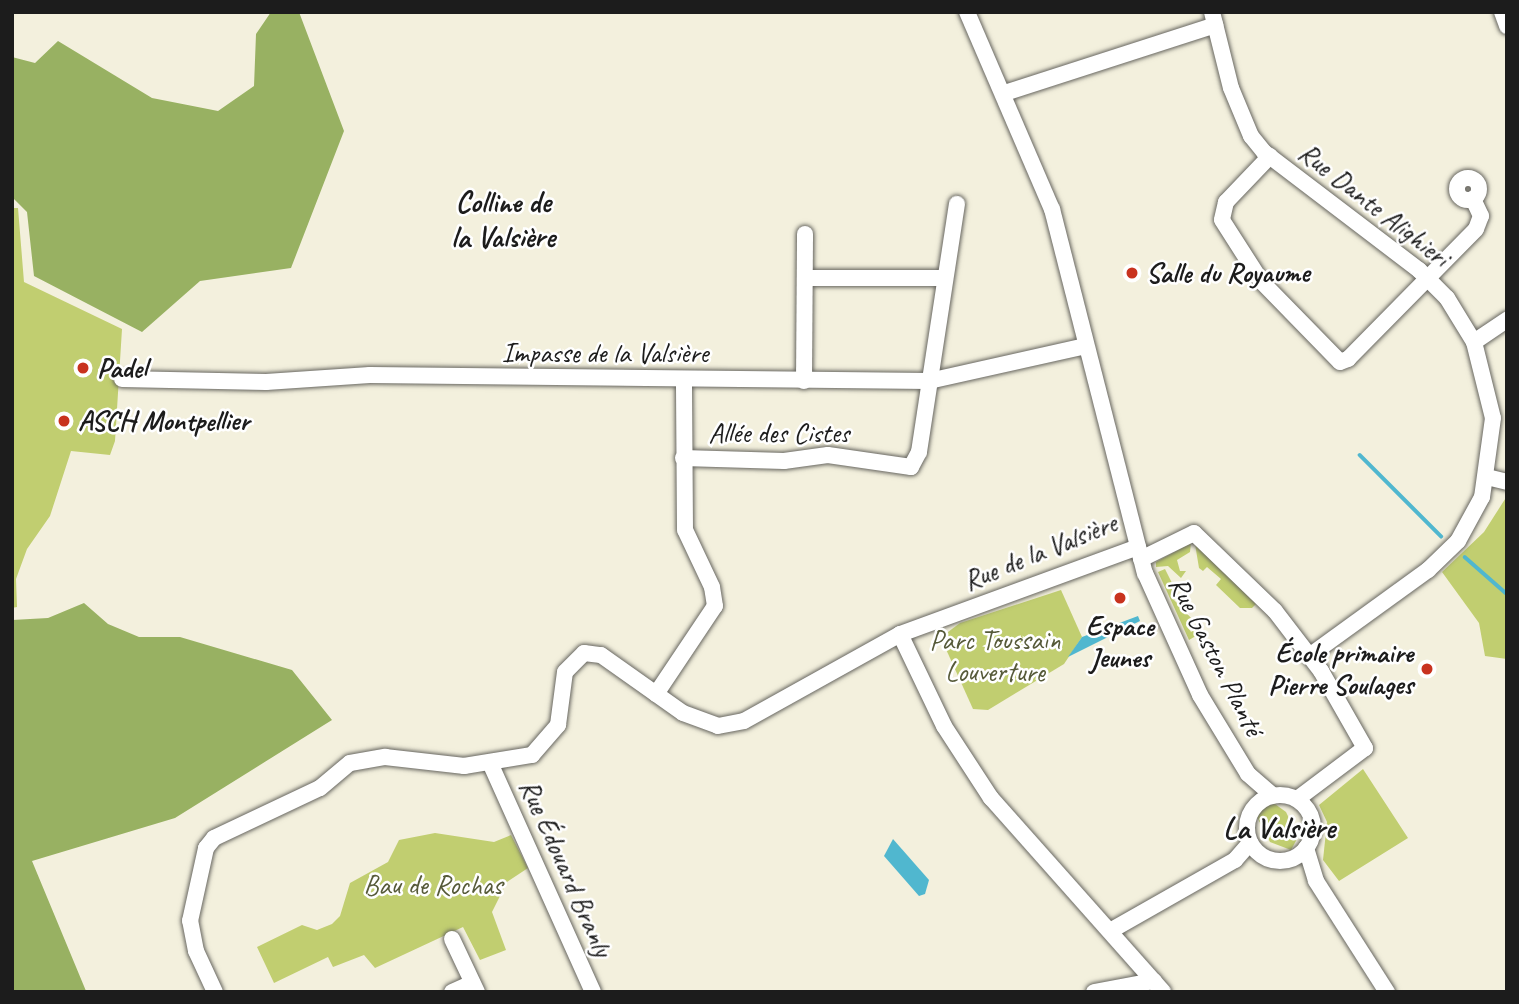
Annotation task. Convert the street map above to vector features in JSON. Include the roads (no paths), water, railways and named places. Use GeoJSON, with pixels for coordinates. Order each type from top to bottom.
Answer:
{"type":"FeatureCollection","features":[{"type":"Feature","properties":{"kind":"street","name":"Rue de la Valsière"},"geometry":{"type":"LineString","coordinates":[[491,765],[531,755],[545,745],[558,725],[565,672],[584,653],[601,656],[703,723],[744,721],[900,634],[1139,553],[1052,209],[967,12]]}},
{"type":"Feature","properties":{"kind":"street"},"geometry":{"type":"LineString","coordinates":[[1502,12],[1507,26]]}},
{"type":"Feature","properties":{"kind":"street"},"geometry":{"type":"LineString","coordinates":[[1004,93],[1213,19]]}},
{"type":"Feature","properties":{"kind":"street","name":"Rue Dante Alighieri"},"geometry":{"type":"LineString","coordinates":[[1213,19],[1240,117],[1270,156],[1427,278],[1459,315],[1474,342],[1500,418],[1487,477],[1463,535],[1443,558],[1309,656]]}},
{"type":"Feature","properties":{"kind":"street"},"geometry":{"type":"LineString","coordinates":[[1270,156],[1226,202],[1222,220],[1261,281],[1330,356],[1348,359],[1476,229],[1481,216],[1473,199]]}},
{"type":"Feature","properties":{"kind":"street"},"geometry":{"type":"LineString","coordinates":[[929,381],[957,204]]}},
{"type":"Feature","properties":{"kind":"street"},"geometry":{"type":"LineString","coordinates":[[804,381],[805,234]]}},
{"type":"Feature","properties":{"kind":"street"},"geometry":{"type":"LineString","coordinates":[[805,278],[945,278]]}},
{"type":"Feature","properties":{"kind":"street"},"geometry":{"type":"LineString","coordinates":[[1474,342],[1507,320]]}},
{"type":"Feature","properties":{"kind":"street","name":"Impasse de la Valsière"},"geometry":{"type":"LineString","coordinates":[[122,379],[189,383],[370,375],[929,381],[1085,346]]}},
{"type":"Feature","properties":{"kind":"street"},"geometry":{"type":"LineString","coordinates":[[656,694],[715,606],[712,587],[685,530],[684,379]]}},
{"type":"Feature","properties":{"kind":"street","name":"Allée des Cistes"},"geometry":{"type":"LineString","coordinates":[[683,458],[785,461],[828,455],[911,467],[919,452],[929,381]]}},
{"type":"Feature","properties":{"kind":"street"},"geometry":{"type":"LineString","coordinates":[[1487,477],[1507,482]]}},
{"type":"Feature","properties":{"kind":"street"},"geometry":{"type":"LineString","coordinates":[[1139,553],[1194,533],[1270,606],[1309,656],[1366,748],[1302,804]]}},
{"type":"Feature","properties":{"kind":"street","name":"Rue Gaston Planté"},"geometry":{"type":"LineString","coordinates":[[1139,553],[1175,646],[1248,774],[1272,796]]}},
{"type":"Feature","properties":{"kind":"street"},"geometry":{"type":"LineString","coordinates":[[900,634],[973,773],[1159,986]]}},
{"type":"Feature","properties":{"kind":"street"},"geometry":{"type":"LineString","coordinates":[[215,992],[196,951],[190,921],[206,848],[214,838],[320,788],[356,760],[386,757],[446,766],[491,765]]}},
{"type":"Feature","properties":{"kind":"street","name":"Rue Édouard Branly"},"geometry":{"type":"LineString","coordinates":[[491,765],[593,992]]}},
{"type":"Feature","properties":{"kind":"street","name":"Rue Gaston Planté"},"geometry":{"type":"LineString","coordinates":[[1248,774],[1254,807],[1247,824],[1250,842]]}},
{"type":"Feature","properties":{"kind":"street"},"geometry":{"type":"LineString","coordinates":[[1254,807],[1272,796],[1302,804]]}},
{"type":"Feature","properties":{"kind":"street"},"geometry":{"type":"LineString","coordinates":[[1290,860],[1306,848],[1313,829],[1302,804]]}},
{"type":"Feature","properties":{"kind":"street"},"geometry":{"type":"LineString","coordinates":[[1110,931],[1235,860],[1250,842],[1261,856]]}},
{"type":"Feature","properties":{"kind":"street"},"geometry":{"type":"LineString","coordinates":[[1306,848],[1316,881],[1387,992]]}},
{"type":"Feature","properties":{"kind":"street"},"geometry":{"type":"LineString","coordinates":[[1235,860],[1261,856],[1290,860],[1316,881]]}},
{"type":"Feature","properties":{"kind":"street"},"geometry":{"type":"LineString","coordinates":[[452,939],[475,987],[452,992]]}},
{"type":"Feature","properties":{"kind":"street"},"geometry":{"type":"LineString","coordinates":[[1094,992],[1159,986]]}},
{"type":"Feature","properties":{"kind":"water"},"geometry":{"type":"Polygon","coordinates":[[[1138,616],[1140,621],[1068,657],[1082,637],[1138,616]]]}},
{"type":"Feature","properties":{"kind":"water"},"geometry":{"type":"Polygon","coordinates":[[[893,839],[929,880],[925,894],[919,896],[884,856],[893,839]]]}},
{"type":"Feature","properties":{"kind":"waterway"},"geometry":{"type":"LineString","coordinates":[[1360,455],[1441,536]]}},
{"type":"Feature","properties":{"kind":"waterway"},"geometry":{"type":"LineString","coordinates":[[1465,557],[1507,594]]}},
{"type":"Feature","properties":{"kind":"place","name":"Salle du Royaume"},"geometry":{"type":"Point","coordinates":[1132,273]}},
{"type":"Feature","properties":{"kind":"place","name":"Padel"},"geometry":{"type":"Point","coordinates":[83,368]}},
{"type":"Feature","properties":{"kind":"place","name":"ASCH Montpellier"},"geometry":{"type":"Point","coordinates":[64,421]}},
{"type":"Feature","properties":{"kind":"place","name":"Espace Jeunes"},"geometry":{"type":"Point","coordinates":[1120,598]}},
{"type":"Feature","properties":{"kind":"place","name":"École primaire Pierre Soulages"},"geometry":{"type":"Point","coordinates":[1427,669]}},
{"type":"Feature","properties":{"kind":"district","name":"Colline de la Valsière"},"geometry":{"type":"Point","coordinates":[503,219]}},
{"type":"Feature","properties":{"kind":"district","name":"La Valsière"},"geometry":{"type":"Point","coordinates":[1279,828]}},
{"type":"Feature","properties":{"kind":"park label","name":"Parc Toussain Louverture"},"geometry":{"type":"Point","coordinates":[995,656]}},
{"type":"Feature","properties":{"kind":"park label","name":"Bau de Rochas"},"geometry":{"type":"Point","coordinates":[433,885]}}]}
